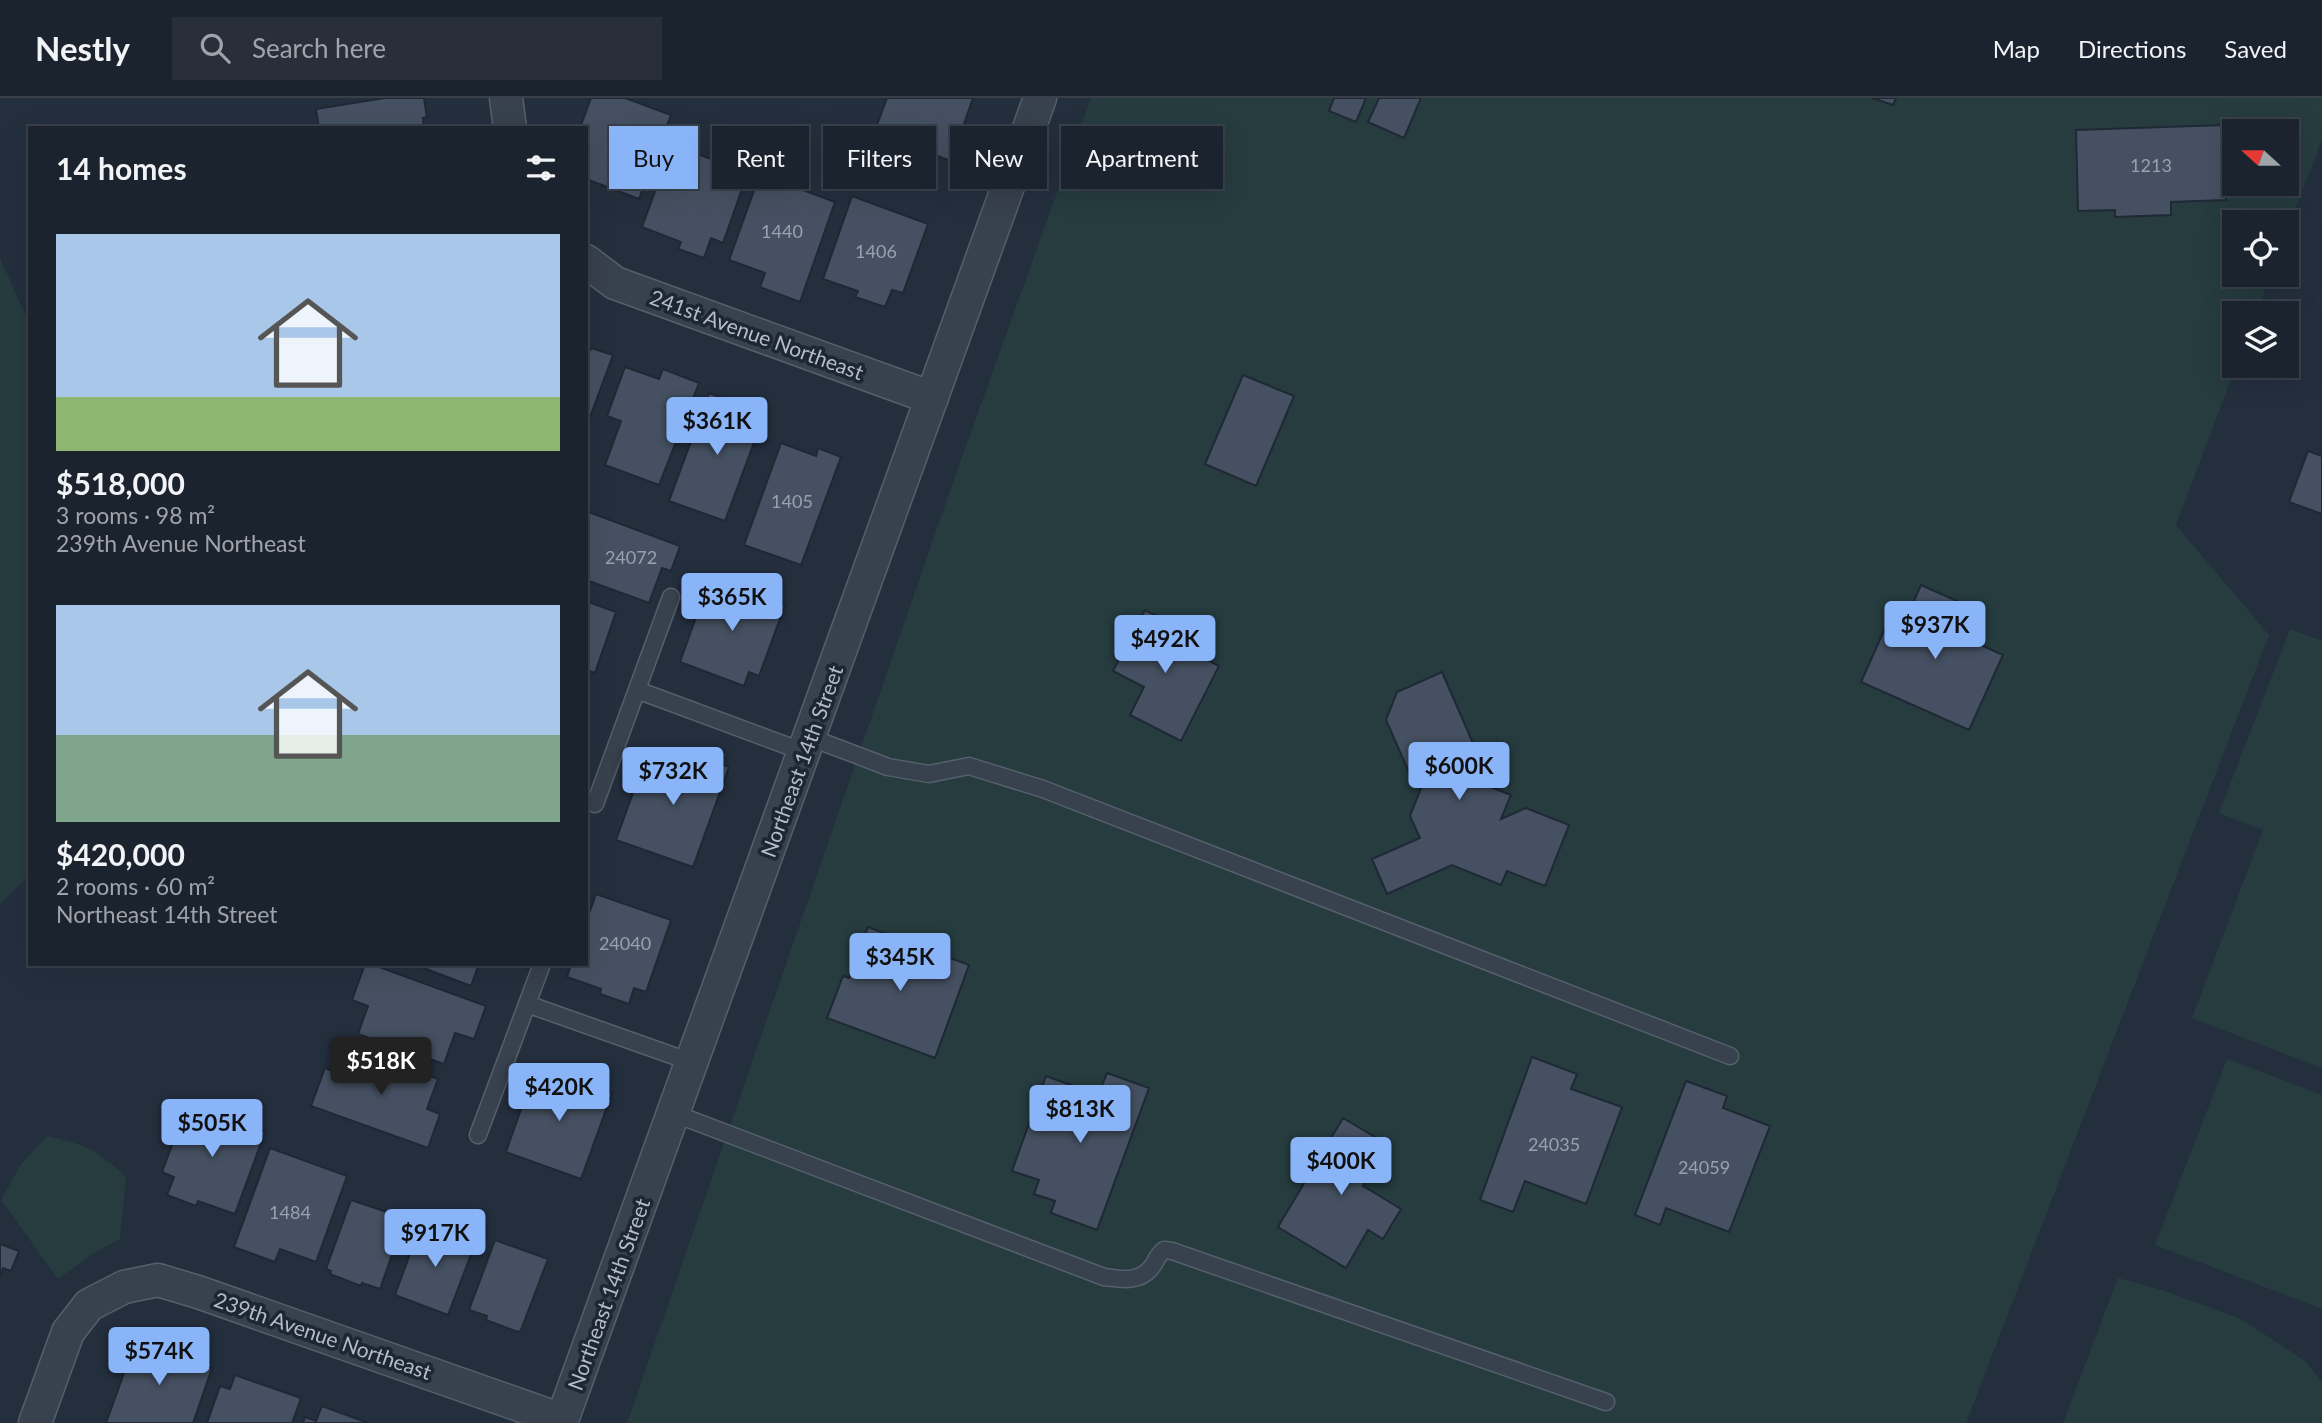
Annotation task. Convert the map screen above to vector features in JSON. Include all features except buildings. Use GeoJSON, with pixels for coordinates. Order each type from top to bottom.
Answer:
{"type":"FeatureCollection","features":[{"type":"Feature","properties":{"kind":"street"},"geometry":{"type":"LineString","coordinates":[[506,98],[510,126]]}},
{"type":"Feature","properties":{"kind":"street","name":"Northeast 14th Street"},"geometry":{"type":"LineString","coordinates":[[561,1421],[1040,98]]}},
{"type":"Feature","properties":{"kind":"street","name":"241st Avenue Northeast"},"geometry":{"type":"LineString","coordinates":[[588,263],[615,283],[932,398]]}},
{"type":"Feature","properties":{"kind":"street","name":"239th Avenue Northeast"},"geometry":{"type":"LineString","coordinates":[[35,1423],[68,1332],[89,1305],[124,1287],[158,1280],[561,1421]]}},
{"type":"Feature","properties":{"kind":"lane"},"geometry":{"type":"LineString","coordinates":[[595,804],[671,597]]}},
{"type":"Feature","properties":{"kind":"lane"},"geometry":{"type":"LineString","coordinates":[[637,690],[806,745],[888,767],[929,774],[969,766],[1043,789],[1730,1056]]}},
{"type":"Feature","properties":{"kind":"lane"},"geometry":{"type":"LineString","coordinates":[[478,1135],[541,966]]}},
{"type":"Feature","properties":{"kind":"lane"},"geometry":{"type":"LineString","coordinates":[[527,1004],[691,1062]]}},
{"type":"Feature","properties":{"kind":"lane"},"geometry":{"type":"LineString","coordinates":[[673,1113],[1104,1277],[1129,1280],[1140,1276],[1152,1268],[1160,1252],[1172,1251],[1606,1402]]}},
{"type":"Feature","properties":{"kind":"green space"},"geometry":{"type":"Polygon","coordinates":[[[1091,98],[2322,98],[2322,139],[2295,210],[2222,210],[2222,287],[2266,287],[2261,301],[2222,301],[2222,378],[2231,378],[2176,525],[2269,635],[1966,1423],[627,1423],[952,485],[1061,182],[1061,189],[1223,189],[1223,126],[1081,126],[1091,98]]]}},
{"type":"Feature","properties":{"kind":"green space"},"geometry":{"type":"Polygon","coordinates":[[[0,258],[28,321],[28,877],[0,904],[0,258]]]}},
{"type":"Feature","properties":{"kind":"green space"},"geometry":{"type":"Polygon","coordinates":[[[2290,629],[2322,641],[2322,1068],[2192,1018],[2263,830],[2219,813],[2290,629]]]}},
{"type":"Feature","properties":{"kind":"green space"},"geometry":{"type":"Polygon","coordinates":[[[2227,1059],[2322,1095],[2322,1309],[2155,1245],[2227,1059]]]}},
{"type":"Feature","properties":{"kind":"green space"},"geometry":{"type":"Polygon","coordinates":[[[47,1136],[90,1149],[126,1177],[120,1239],[94,1253],[58,1279],[1,1200],[21,1164],[47,1136]]]}},
{"type":"Feature","properties":{"kind":"green space"},"geometry":{"type":"Polygon","coordinates":[[[2118,1278],[2162,1290],[2241,1319],[2304,1360],[2322,1382],[2322,1423],[2063,1423],[2118,1278]]]}}]}
